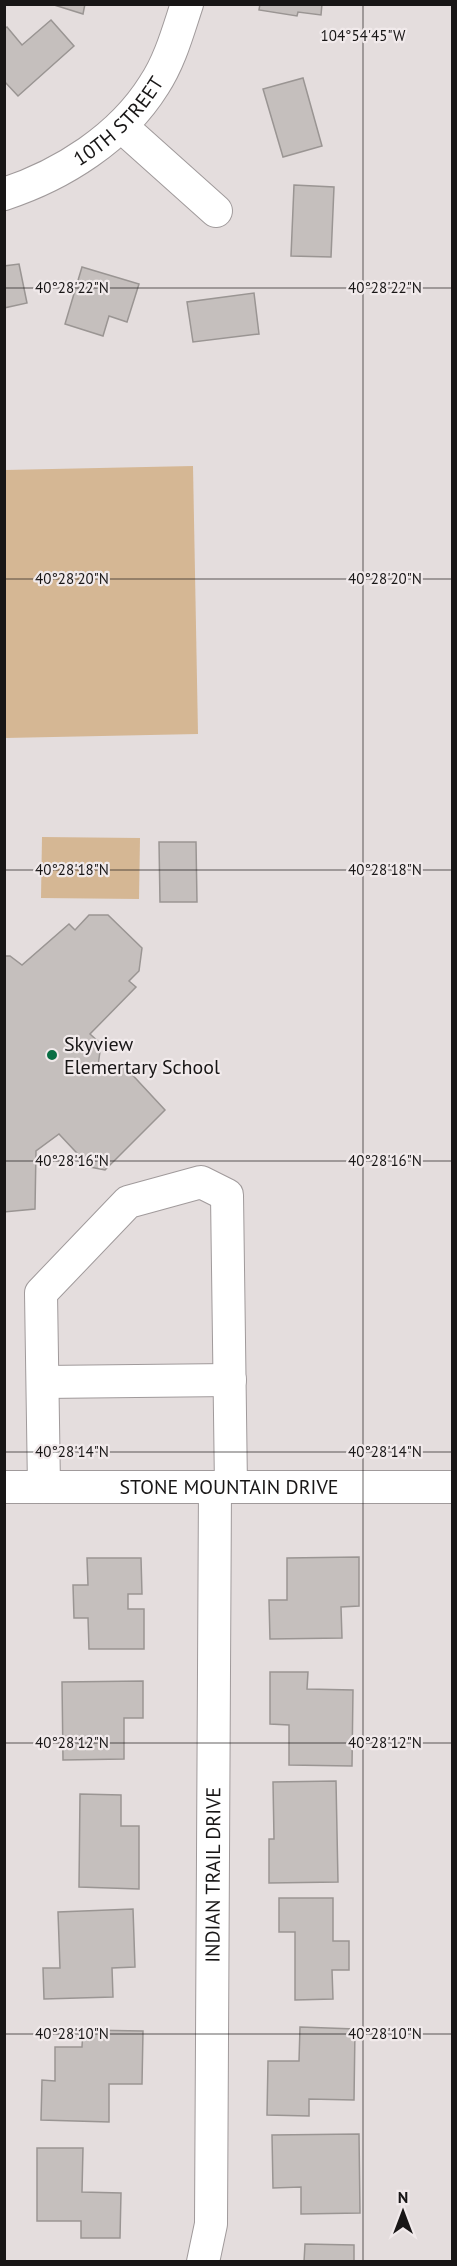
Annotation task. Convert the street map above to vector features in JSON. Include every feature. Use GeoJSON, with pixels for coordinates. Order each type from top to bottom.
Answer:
{"type":"FeatureCollection","features":[{"type":"Feature","properties":{"kind":"street","name":"10TH STREET"},"geometry":{"type":"LineString","coordinates":[[4,194],[49,176],[80,158],[121,126],[155,84],[172,48],[187,4]]}},
{"type":"Feature","properties":{"kind":"street"},"geometry":{"type":"LineString","coordinates":[[121,126],[216,211]]}},
{"type":"Feature","properties":{"kind":"street","name":"INDIAN TRAIL DRIVE"},"geometry":{"type":"LineString","coordinates":[[43,1382],[41,1293],[128,1202],[201,1182],[227,1195],[230,1380],[223,1487],[211,2224],[203,2262]]}},
{"type":"Feature","properties":{"kind":"street"},"geometry":{"type":"LineString","coordinates":[[44,1487],[43,1382],[230,1380]]}},
{"type":"Feature","properties":{"kind":"street","name":"STONE MOUNTAIN DRIVE"},"geometry":{"type":"LineString","coordinates":[[4,1487],[453,1487]]}},
{"type":"Feature","properties":{"kind":"shaded area"},"geometry":{"type":"Polygon","coordinates":[[[193,466],[198,734],[5,738],[5,470],[193,466]]]}},
{"type":"Feature","properties":{"kind":"shaded area"},"geometry":{"type":"Polygon","coordinates":[[[42,837],[140,838],[139,899],[41,898],[42,837]]]}},
{"type":"Feature","properties":{"kind":"building"},"geometry":{"type":"Polygon","coordinates":[[[51,4],[85,4],[83,14],[51,4]]]}},
{"type":"Feature","properties":{"kind":"building"},"geometry":{"type":"Polygon","coordinates":[[[260,4],[322,4],[321,15],[298,12],[297,16],[259,10],[260,4]]]}},
{"type":"Feature","properties":{"kind":"building"},"geometry":{"type":"Polygon","coordinates":[[[51,20],[74,46],[18,96],[4,81],[4,29],[7,27],[22,45],[51,20]]]}},
{"type":"Feature","properties":{"kind":"building"},"geometry":{"type":"Polygon","coordinates":[[[303,78],[322,146],[283,157],[263,89],[303,78]]]}},
{"type":"Feature","properties":{"kind":"building"},"geometry":{"type":"Polygon","coordinates":[[[294,185],[334,187],[331,257],[291,256],[294,185]]]}},
{"type":"Feature","properties":{"kind":"building"},"geometry":{"type":"Polygon","coordinates":[[[19,264],[27,303],[4,308],[4,266],[19,264]]]}},
{"type":"Feature","properties":{"kind":"building"},"geometry":{"type":"Polygon","coordinates":[[[82,267],[139,284],[127,322],[109,316],[103,336],[65,324],[82,267]]]}},
{"type":"Feature","properties":{"kind":"building"},"geometry":{"type":"Polygon","coordinates":[[[254,293],[259,334],[193,342],[187,302],[254,293]]]}},
{"type":"Feature","properties":{"kind":"building"},"geometry":{"type":"Polygon","coordinates":[[[159,842],[196,842],[197,902],[160,902],[159,842]]]}},
{"type":"Feature","properties":{"kind":"building","name":"Skyview Elemertary School"},"geometry":{"type":"Polygon","coordinates":[[[89,915],[108,915],[142,948],[139,971],[129,981],[136,987],[90,1034],[101,1044],[98,1066],[125,1067],[165,1110],[105,1170],[90,1167],[59,1134],[36,1151],[35,1209],[4,1212],[4,956],[10,956],[22,965],[69,924],[75,930],[89,915]]]}},
{"type":"Feature","properties":{"kind":"building"},"geometry":{"type":"Polygon","coordinates":[[[359,1557],[359,1606],[341,1607],[342,1638],[270,1639],[269,1600],[287,1600],[287,1558],[359,1557]]]}},
{"type":"Feature","properties":{"kind":"building"},"geometry":{"type":"Polygon","coordinates":[[[87,1558],[141,1558],[142,1594],[128,1594],[128,1609],[144,1609],[144,1649],[89,1649],[88,1618],[74,1618],[73,1585],[88,1585],[87,1558]]]}},
{"type":"Feature","properties":{"kind":"building"},"geometry":{"type":"Polygon","coordinates":[[[270,1672],[308,1672],[307,1689],[353,1690],[352,1766],[289,1765],[289,1725],[270,1724],[270,1672]]]}},
{"type":"Feature","properties":{"kind":"building"},"geometry":{"type":"Polygon","coordinates":[[[143,1681],[143,1718],[124,1718],[124,1759],[63,1760],[62,1682],[143,1681]]]}},
{"type":"Feature","properties":{"kind":"building"},"geometry":{"type":"Polygon","coordinates":[[[336,1781],[338,1882],[269,1883],[269,1839],[274,1839],[273,1782],[336,1781]]]}},
{"type":"Feature","properties":{"kind":"building"},"geometry":{"type":"Polygon","coordinates":[[[80,1794],[121,1795],[121,1826],[139,1826],[139,1889],[79,1887],[80,1794]]]}},
{"type":"Feature","properties":{"kind":"building"},"geometry":{"type":"Polygon","coordinates":[[[279,1898],[333,1898],[333,1941],[349,1941],[349,1970],[332,1970],[333,1999],[295,2000],[295,1932],[279,1932],[279,1898]]]}},
{"type":"Feature","properties":{"kind":"building"},"geometry":{"type":"Polygon","coordinates":[[[133,1909],[135,1967],[112,1968],[113,1997],[44,1999],[43,1968],[60,1968],[58,1912],[133,1909]]]}},
{"type":"Feature","properties":{"kind":"building"},"geometry":{"type":"Polygon","coordinates":[[[300,2027],[355,2029],[354,2100],[309,2099],[309,2116],[267,2115],[268,2061],[299,2061],[300,2027]]]}},
{"type":"Feature","properties":{"kind":"building"},"geometry":{"type":"Polygon","coordinates":[[[83,2030],[143,2031],[142,2084],[109,2084],[109,2122],[41,2120],[42,2080],[55,2081],[55,2047],[82,2047],[83,2030]]]}},
{"type":"Feature","properties":{"kind":"building"},"geometry":{"type":"Polygon","coordinates":[[[359,2134],[360,2213],[301,2214],[301,2187],[273,2188],[272,2135],[359,2134]]]}},
{"type":"Feature","properties":{"kind":"building"},"geometry":{"type":"Polygon","coordinates":[[[37,2148],[83,2148],[82,2192],[121,2193],[120,2238],[81,2238],[81,2221],[37,2221],[37,2148]]]}},
{"type":"Feature","properties":{"kind":"building"},"geometry":{"type":"Polygon","coordinates":[[[305,2244],[354,2245],[354,2262],[304,2262],[305,2244]]]}},
{"type":"Feature","properties":{"kind":"place","name":"Skyview Elemertary School"},"geometry":{"type":"Point","coordinates":[52,1055]}}]}
